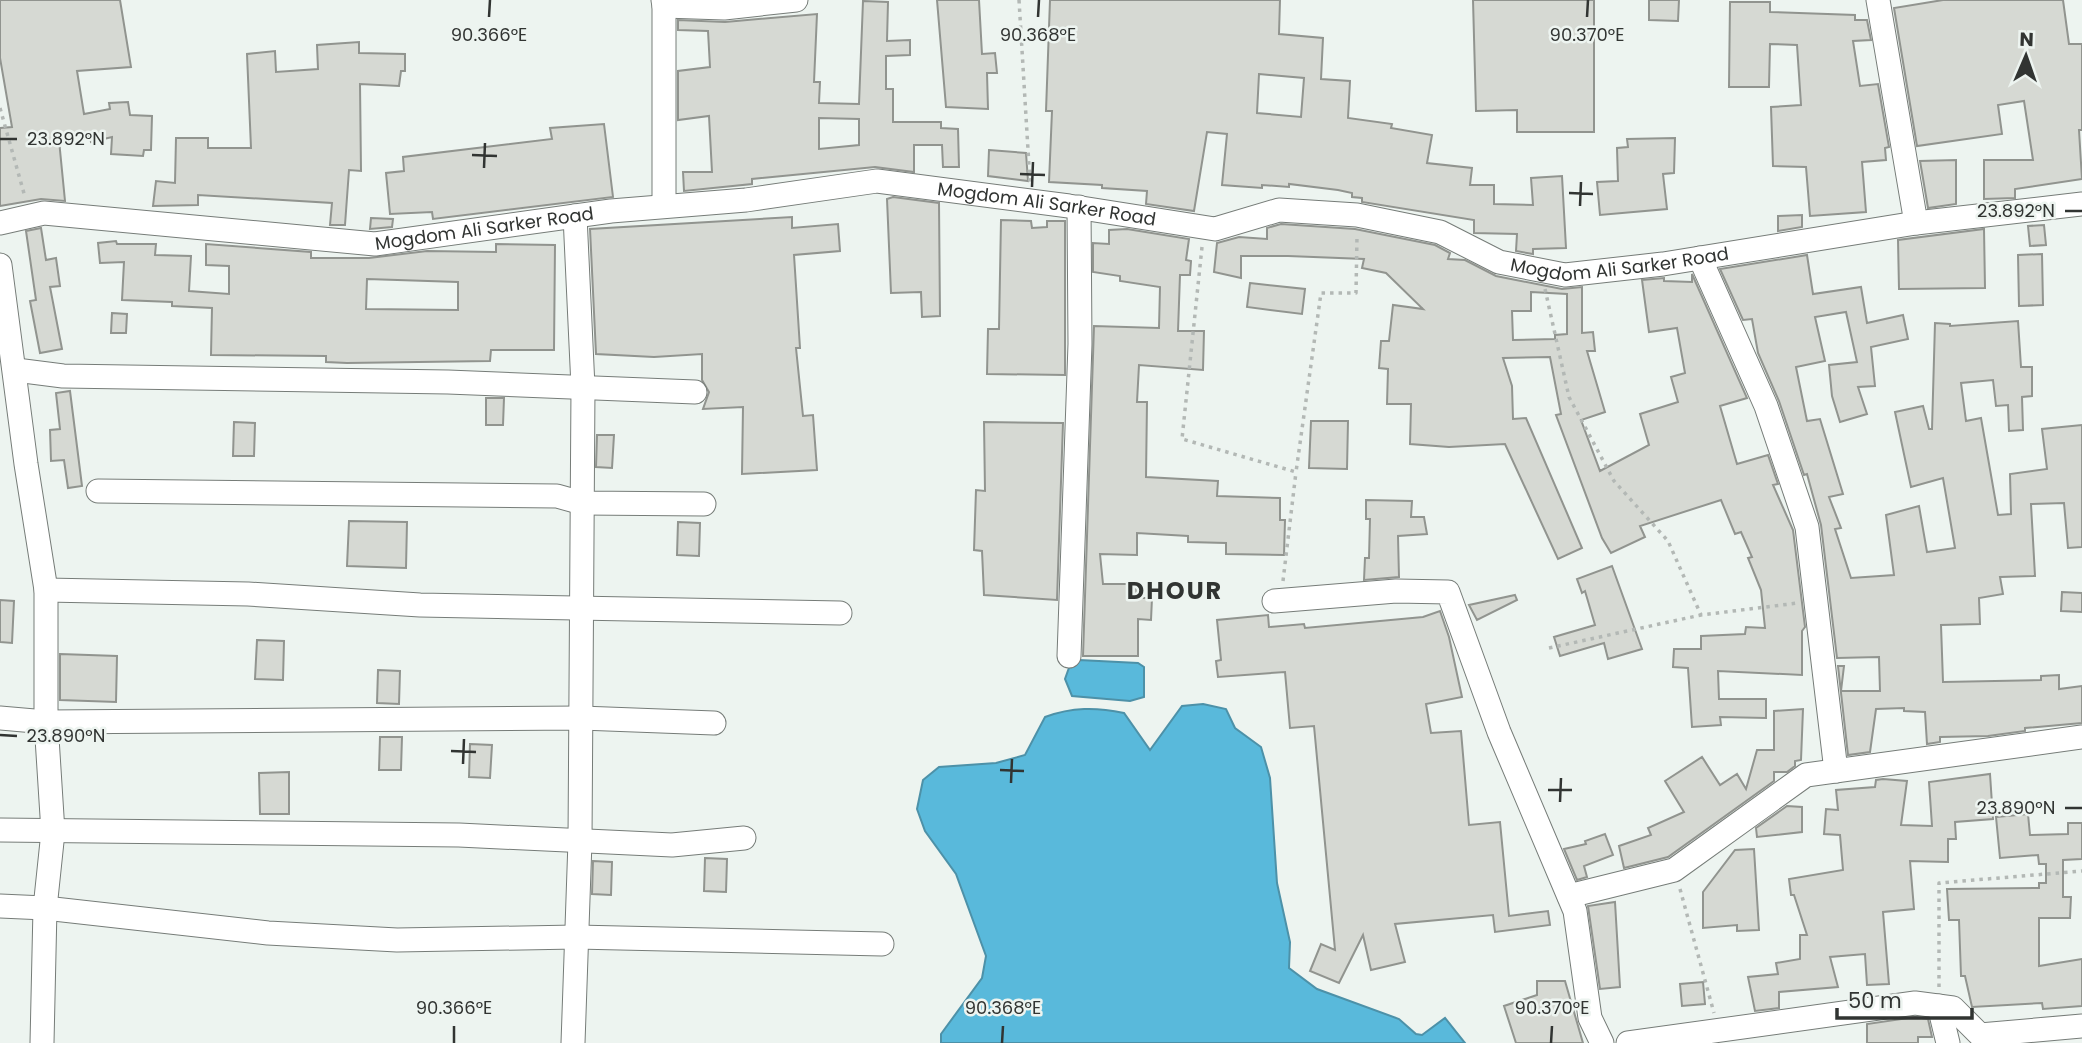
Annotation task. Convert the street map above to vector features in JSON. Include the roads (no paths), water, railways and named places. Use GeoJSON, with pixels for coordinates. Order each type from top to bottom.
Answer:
{"type":"FeatureCollection","features":[{"type":"Feature","properties":{"kind":"street"},"geometry":{"type":"LineString","coordinates":[[664,206],[664,3],[724,8],[796,0]]}},
{"type":"Feature","properties":{"kind":"street"},"geometry":{"type":"LineString","coordinates":[[1878,0],[1916,223]]}},
{"type":"Feature","properties":{"kind":"street","name":"Mogdom Ali Sarker Road"},"geometry":{"type":"LineString","coordinates":[[0,223],[44,213],[375,244],[575,216],[746,200],[877,181],[1079,207],[1215,229],[1279,210],[1357,215],[1440,232],[1499,262],[1565,275],[1700,258],[1916,223],[2082,204]]}},
{"type":"Feature","properties":{"kind":"street"},"geometry":{"type":"LineString","coordinates":[[1069,656],[1080,344],[1079,207]]}},
{"type":"Feature","properties":{"kind":"street"},"geometry":{"type":"LineString","coordinates":[[573,1043],[582,718],[580,607],[583,387],[575,216]]}},
{"type":"Feature","properties":{"kind":"street"},"geometry":{"type":"LineString","coordinates":[[1700,258],[1766,406],[1807,527],[1836,771]]}},
{"type":"Feature","properties":{"kind":"street"},"geometry":{"type":"LineString","coordinates":[[0,265],[16,370],[26,464],[46,590],[47,722],[53,832],[46,908],[42,1043]]}},
{"type":"Feature","properties":{"kind":"street"},"geometry":{"type":"LineString","coordinates":[[16,370],[63,376],[250,377],[695,392]]}},
{"type":"Feature","properties":{"kind":"street"},"geometry":{"type":"LineString","coordinates":[[98,491],[557,496],[582,503],[705,504]]}},
{"type":"Feature","properties":{"kind":"street"},"geometry":{"type":"LineString","coordinates":[[46,590],[248,594],[421,605],[840,614]]}},
{"type":"Feature","properties":{"kind":"street"},"geometry":{"type":"LineString","coordinates":[[1277,601],[1396,591],[1448,592],[1499,732],[1575,911],[1590,1018],[1602,1043]]}},
{"type":"Feature","properties":{"kind":"street"},"geometry":{"type":"LineString","coordinates":[[0,718],[47,722],[582,718],[714,723]]}},
{"type":"Feature","properties":{"kind":"street"},"geometry":{"type":"LineString","coordinates":[[1569,896],[1674,870],[1806,775],[2082,737]]}},
{"type":"Feature","properties":{"kind":"street"},"geometry":{"type":"LineString","coordinates":[[0,830],[459,835],[672,845],[744,838]]}},
{"type":"Feature","properties":{"kind":"street"},"geometry":{"type":"LineString","coordinates":[[0,906],[46,908],[268,933],[397,940],[576,937],[882,944]]}},
{"type":"Feature","properties":{"kind":"street"},"geometry":{"type":"LineString","coordinates":[[1628,1043],[1720,1037],[1915,1003],[1953,1008],[1980,1035],[2082,1026]]}},
{"type":"Feature","properties":{"kind":"street"},"geometry":{"type":"LineString","coordinates":[[1939,1006],[1948,1043]]}},
{"type":"Feature","properties":{"kind":"water"},"geometry":{"type":"Polygon","coordinates":[[[1079,660],[1138,663],[1144,667],[1144,697],[1130,701],[1072,696],[1065,679],[1070,665],[1079,660]]]}},
{"type":"Feature","properties":{"kind":"water"},"geometry":{"type":"Polygon","coordinates":[[[1203,704],[1226,709],[1235,728],[1261,747],[1270,778],[1277,883],[1290,942],[1289,968],[1317,989],[1399,1019],[1416,1034],[1422,1035],[1445,1018],[1465,1043],[941,1043],[941,1034],[982,978],[986,956],[956,874],[925,831],[917,809],[923,780],[939,767],[996,763],[1025,755],[1045,717],[1074,710],[1094,709],[1124,713],[1150,750],[1182,706],[1203,704]]]}},
{"type":"Feature","properties":{"kind":"district","name":"DHOUR"},"geometry":{"type":"Point","coordinates":[1175,591]}}]}
